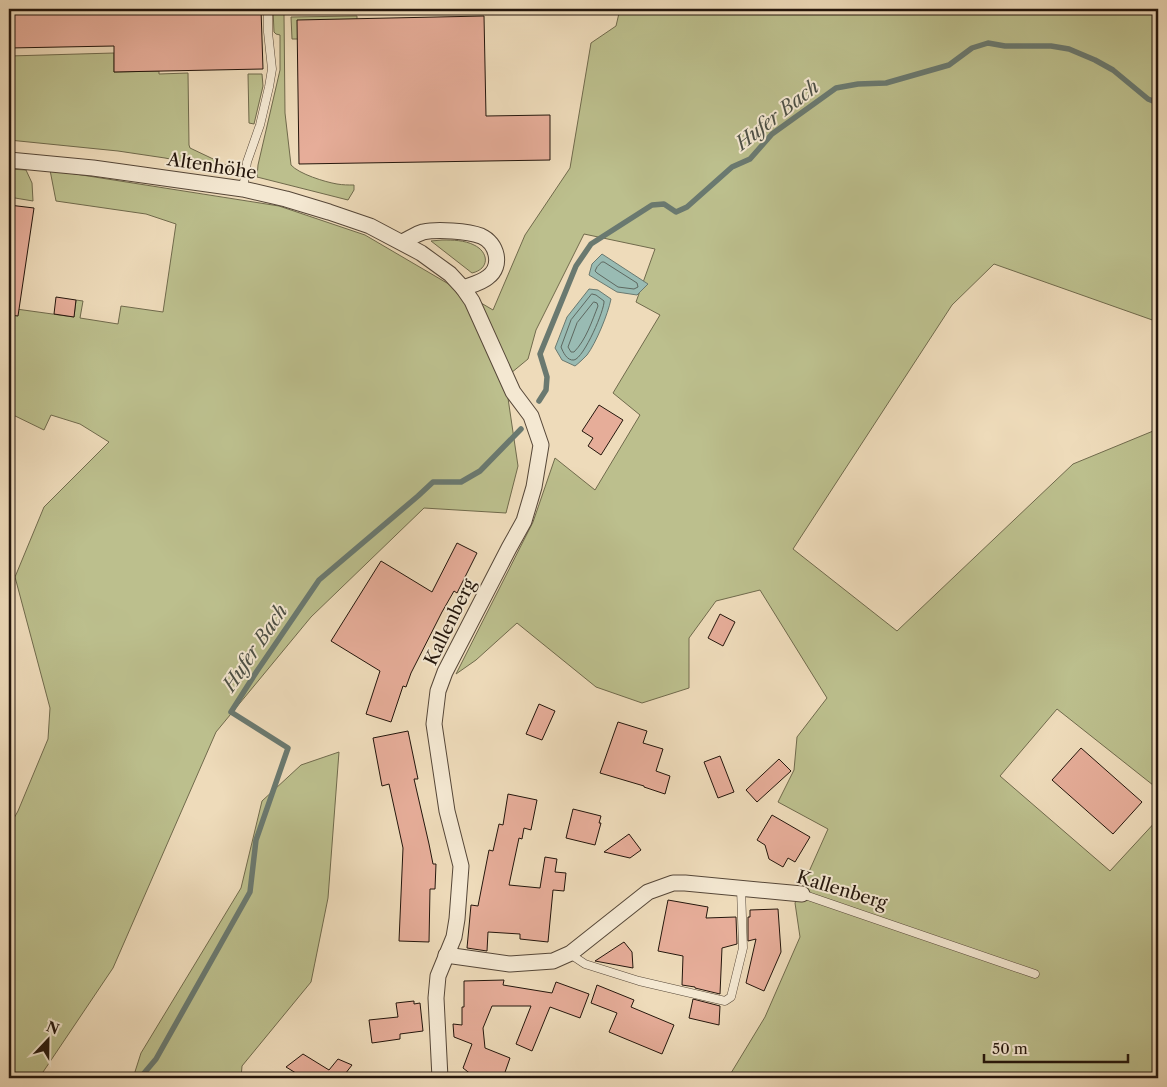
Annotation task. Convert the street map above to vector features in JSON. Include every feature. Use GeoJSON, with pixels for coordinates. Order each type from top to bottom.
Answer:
{"type":"FeatureCollection","features":[{"type":"Feature","properties":{"kind":"street","name":"Altenhöhe"},"geometry":{"type":"LineString","coordinates":[[9,160],[93,168],[243,189],[286,199],[370,226],[402,242],[450,274],[472,301],[484,324]]}},
{"type":"Feature","properties":{"kind":"street"},"geometry":{"type":"LineString","coordinates":[[402,242],[423,232],[445,231],[470,233],[481,236],[488,241],[494,247],[496,253],[495,268],[487,278],[463,288]]}},
{"type":"Feature","properties":{"kind":"street","name":"Kallenberg"},"geometry":{"type":"LineString","coordinates":[[440,1078],[436,998],[438,976],[454,937],[461,866],[447,811],[434,724],[438,691],[524,521],[534,487],[542,445],[531,416],[513,392],[484,324]]}},
{"type":"Feature","properties":{"kind":"street","name":"Kallenberg"},"geometry":{"type":"LineString","coordinates":[[446,955],[510,964],[553,961],[570,954],[648,892],[673,883],[802,894]]}},
{"type":"Feature","properties":{"kind":"lane"},"geometry":{"type":"LineString","coordinates":[[243,189],[247,162],[260,125],[272,69],[268,32],[268,9]]}},
{"type":"Feature","properties":{"kind":"lane"},"geometry":{"type":"LineString","coordinates":[[570,954],[585,964],[639,981],[725,1001],[732,998],[743,948],[741,888]]}},
{"type":"Feature","properties":{"kind":"lane","name":"Kallenberg"},"geometry":{"type":"LineString","coordinates":[[802,894],[1035,974]]}},
{"type":"Feature","properties":{"kind":"green space"},"geometry":{"type":"Polygon","coordinates":[[[273,9],[281,9],[284,15],[285,113],[291,165],[319,179],[337,184],[354,185],[354,190],[348,200],[257,177],[258,165],[280,70],[280,35],[274,32],[273,9]]]}},
{"type":"Feature","properties":{"kind":"green space"},"geometry":{"type":"Polygon","coordinates":[[[620,9],[1158,9],[1158,322],[994,264],[952,305],[793,549],[897,631],[1073,464],[1158,429],[1158,789],[1057,709],[1000,776],[1110,871],[1158,819],[1158,1078],[728,1078],[765,1017],[800,937],[795,903],[828,829],[778,802],[794,770],[797,737],[827,698],[760,590],[716,601],[689,638],[689,688],[642,703],[596,687],[517,623],[476,660],[456,674],[533,522],[555,458],[595,490],[640,415],[613,393],[660,315],[636,302],[655,249],[584,234],[536,330],[528,359],[505,378],[518,466],[506,513],[424,508],[311,617],[216,732],[113,968],[39,1078],[9,1078],[9,827],[18,811],[48,739],[50,708],[15,577],[44,507],[109,442],[80,424],[51,415],[44,430],[9,413],[9,308],[74,317],[76,300],[83,301],[80,318],[118,324],[121,306],[163,312],[176,224],[146,214],[56,201],[50,170],[279,206],[365,235],[493,310],[525,235],[570,168],[591,43],[616,26],[620,9]]]}},
{"type":"Feature","properties":{"kind":"green space"},"geometry":{"type":"Polygon","coordinates":[[[357,16],[357,23],[292,39],[291,17],[357,16]]]}},
{"type":"Feature","properties":{"kind":"green space"},"geometry":{"type":"Polygon","coordinates":[[[114,53],[114,72],[159,71],[159,74],[188,73],[190,148],[230,167],[229,171],[118,151],[9,140],[9,56],[114,53]]]}},
{"type":"Feature","properties":{"kind":"green space"},"geometry":{"type":"Polygon","coordinates":[[[248,74],[262,74],[263,86],[254,124],[249,123],[248,74]]]}},
{"type":"Feature","properties":{"kind":"green space"},"geometry":{"type":"Polygon","coordinates":[[[9,169],[26,170],[32,183],[33,201],[9,197],[9,169]]]}},
{"type":"Feature","properties":{"kind":"green space"},"geometry":{"type":"Polygon","coordinates":[[[431,241],[462,241],[479,248],[485,256],[482,268],[472,273],[431,241]]]}},
{"type":"Feature","properties":{"kind":"green space"},"geometry":{"type":"Polygon","coordinates":[[[339,752],[328,898],[311,982],[242,1066],[241,1078],[133,1078],[141,1053],[241,888],[262,801],[301,765],[339,752]]]}},
{"type":"Feature","properties":{"kind":"water"},"geometry":{"type":"Polygon","coordinates":[[[602,254],[648,284],[637,295],[617,292],[589,275],[592,264],[602,254]]]}},
{"type":"Feature","properties":{"kind":"water"},"geometry":{"type":"Polygon","coordinates":[[[589,289],[598,290],[611,299],[594,343],[587,355],[575,366],[562,360],[555,348],[567,317],[589,289]]]}},
{"type":"Feature","properties":{"kind":"building"},"geometry":{"type":"Polygon","coordinates":[[[9,9],[261,9],[263,69],[114,72],[114,46],[9,48],[9,9]]]}},
{"type":"Feature","properties":{"kind":"building"},"geometry":{"type":"Polygon","coordinates":[[[484,16],[486,116],[550,115],[550,160],[299,164],[297,20],[484,16]]]}},
{"type":"Feature","properties":{"kind":"building"},"geometry":{"type":"Polygon","coordinates":[[[9,205],[34,208],[18,316],[9,315],[9,205]]]}},
{"type":"Feature","properties":{"kind":"building"},"geometry":{"type":"Polygon","coordinates":[[[56,297],[76,300],[74,317],[54,314],[56,297]]]}},
{"type":"Feature","properties":{"kind":"building"},"geometry":{"type":"Polygon","coordinates":[[[599,405],[623,420],[601,455],[588,446],[593,438],[582,431],[599,405]]]}},
{"type":"Feature","properties":{"kind":"building"},"geometry":{"type":"Polygon","coordinates":[[[457,543],[477,553],[457,593],[454,591],[442,612],[411,673],[406,687],[403,686],[391,722],[366,714],[380,671],[331,641],[381,561],[432,592],[457,543]]]}},
{"type":"Feature","properties":{"kind":"building"},"geometry":{"type":"Polygon","coordinates":[[[720,614],[735,622],[723,646],[708,638],[720,614]]]}},
{"type":"Feature","properties":{"kind":"building"},"geometry":{"type":"Polygon","coordinates":[[[539,704],[555,711],[542,740],[526,734],[539,704]]]}},
{"type":"Feature","properties":{"kind":"building"},"geometry":{"type":"Polygon","coordinates":[[[618,722],[647,731],[643,743],[663,749],[656,771],[670,776],[665,794],[600,773],[618,722]]]}},
{"type":"Feature","properties":{"kind":"building"},"geometry":{"type":"Polygon","coordinates":[[[408,731],[418,779],[414,779],[433,864],[436,864],[435,889],[430,889],[429,942],[399,941],[403,848],[389,784],[382,786],[373,738],[408,731]]]}},
{"type":"Feature","properties":{"kind":"building"},"geometry":{"type":"Polygon","coordinates":[[[1081,748],[1142,802],[1113,834],[1052,780],[1081,748]]]}},
{"type":"Feature","properties":{"kind":"building"},"geometry":{"type":"Polygon","coordinates":[[[720,756],[734,792],[718,798],[704,762],[720,756]]]}},
{"type":"Feature","properties":{"kind":"building"},"geometry":{"type":"Polygon","coordinates":[[[779,759],[791,771],[757,802],[746,790],[779,759]]]}},
{"type":"Feature","properties":{"kind":"building"},"geometry":{"type":"Polygon","coordinates":[[[508,794],[537,800],[531,830],[524,828],[522,839],[519,838],[509,885],[540,888],[545,857],[557,859],[555,872],[566,873],[564,891],[553,890],[548,942],[520,939],[520,934],[488,932],[487,951],[467,948],[471,905],[478,906],[489,850],[493,851],[499,824],[503,825],[508,794]]]}},
{"type":"Feature","properties":{"kind":"building"},"geometry":{"type":"Polygon","coordinates":[[[573,809],[601,816],[595,845],[566,838],[573,809]]]}},
{"type":"Feature","properties":{"kind":"building"},"geometry":{"type":"Polygon","coordinates":[[[772,815],[810,837],[795,862],[788,858],[783,867],[769,859],[765,845],[757,840],[772,815]]]}},
{"type":"Feature","properties":{"kind":"building"},"geometry":{"type":"Polygon","coordinates":[[[629,834],[641,850],[630,858],[604,852],[629,834]]]}},
{"type":"Feature","properties":{"kind":"building"},"geometry":{"type":"Polygon","coordinates":[[[668,900],[708,907],[706,918],[736,917],[737,944],[722,948],[720,994],[682,985],[683,956],[658,951],[668,900]]]}},
{"type":"Feature","properties":{"kind":"building"},"geometry":{"type":"Polygon","coordinates":[[[778,909],[781,952],[764,991],[746,983],[756,939],[748,941],[748,917],[750,917],[750,910],[778,909]]]}},
{"type":"Feature","properties":{"kind":"building"},"geometry":{"type":"Polygon","coordinates":[[[624,942],[632,952],[633,968],[595,961],[624,942]]]}},
{"type":"Feature","properties":{"kind":"building"},"geometry":{"type":"Polygon","coordinates":[[[504,980],[503,985],[552,993],[556,982],[589,994],[580,1018],[550,1007],[532,1051],[516,1044],[531,1006],[492,1006],[483,1028],[485,1048],[510,1058],[503,1078],[481,1078],[472,1075],[463,1068],[472,1044],[454,1037],[453,1024],[462,1025],[464,981],[504,980]]]}},
{"type":"Feature","properties":{"kind":"building"},"geometry":{"type":"Polygon","coordinates":[[[597,985],[634,1000],[631,1007],[674,1025],[662,1054],[609,1032],[617,1013],[591,1003],[597,985]]]}},
{"type":"Feature","properties":{"kind":"building"},"geometry":{"type":"Polygon","coordinates":[[[693,999],[720,1006],[719,1025],[689,1018],[693,999]]]}},
{"type":"Feature","properties":{"kind":"building"},"geometry":{"type":"Polygon","coordinates":[[[414,1001],[414,1004],[420,1003],[423,1031],[400,1034],[400,1039],[372,1043],[369,1020],[398,1017],[396,1003],[414,1001]]]}},
{"type":"Feature","properties":{"kind":"building"},"geometry":{"type":"Polygon","coordinates":[[[303,1054],[329,1070],[338,1059],[352,1065],[342,1078],[304,1078],[286,1067],[303,1054]]]}},
{"type":"Feature","properties":{"kind":"waterway","name":"Hufer Bach"},"geometry":{"type":"LineString","coordinates":[[539,401],[546,390],[547,377],[540,354],[576,266],[591,244],[652,205],[664,204],[676,212],[687,207],[732,167],[750,159],[772,134],[836,88],[858,84],[886,83],[949,65],[972,48],[988,43],[1005,46],[1051,46],[1069,49],[1113,70],[1148,99],[1158,103]]}},
{"type":"Feature","properties":{"kind":"waterway","name":"Hufer Bach"},"geometry":{"type":"LineString","coordinates":[[140,1078],[156,1059],[250,892],[256,840],[288,748],[231,712],[319,580],[433,482],[461,482],[480,471],[521,429]]}}]}
